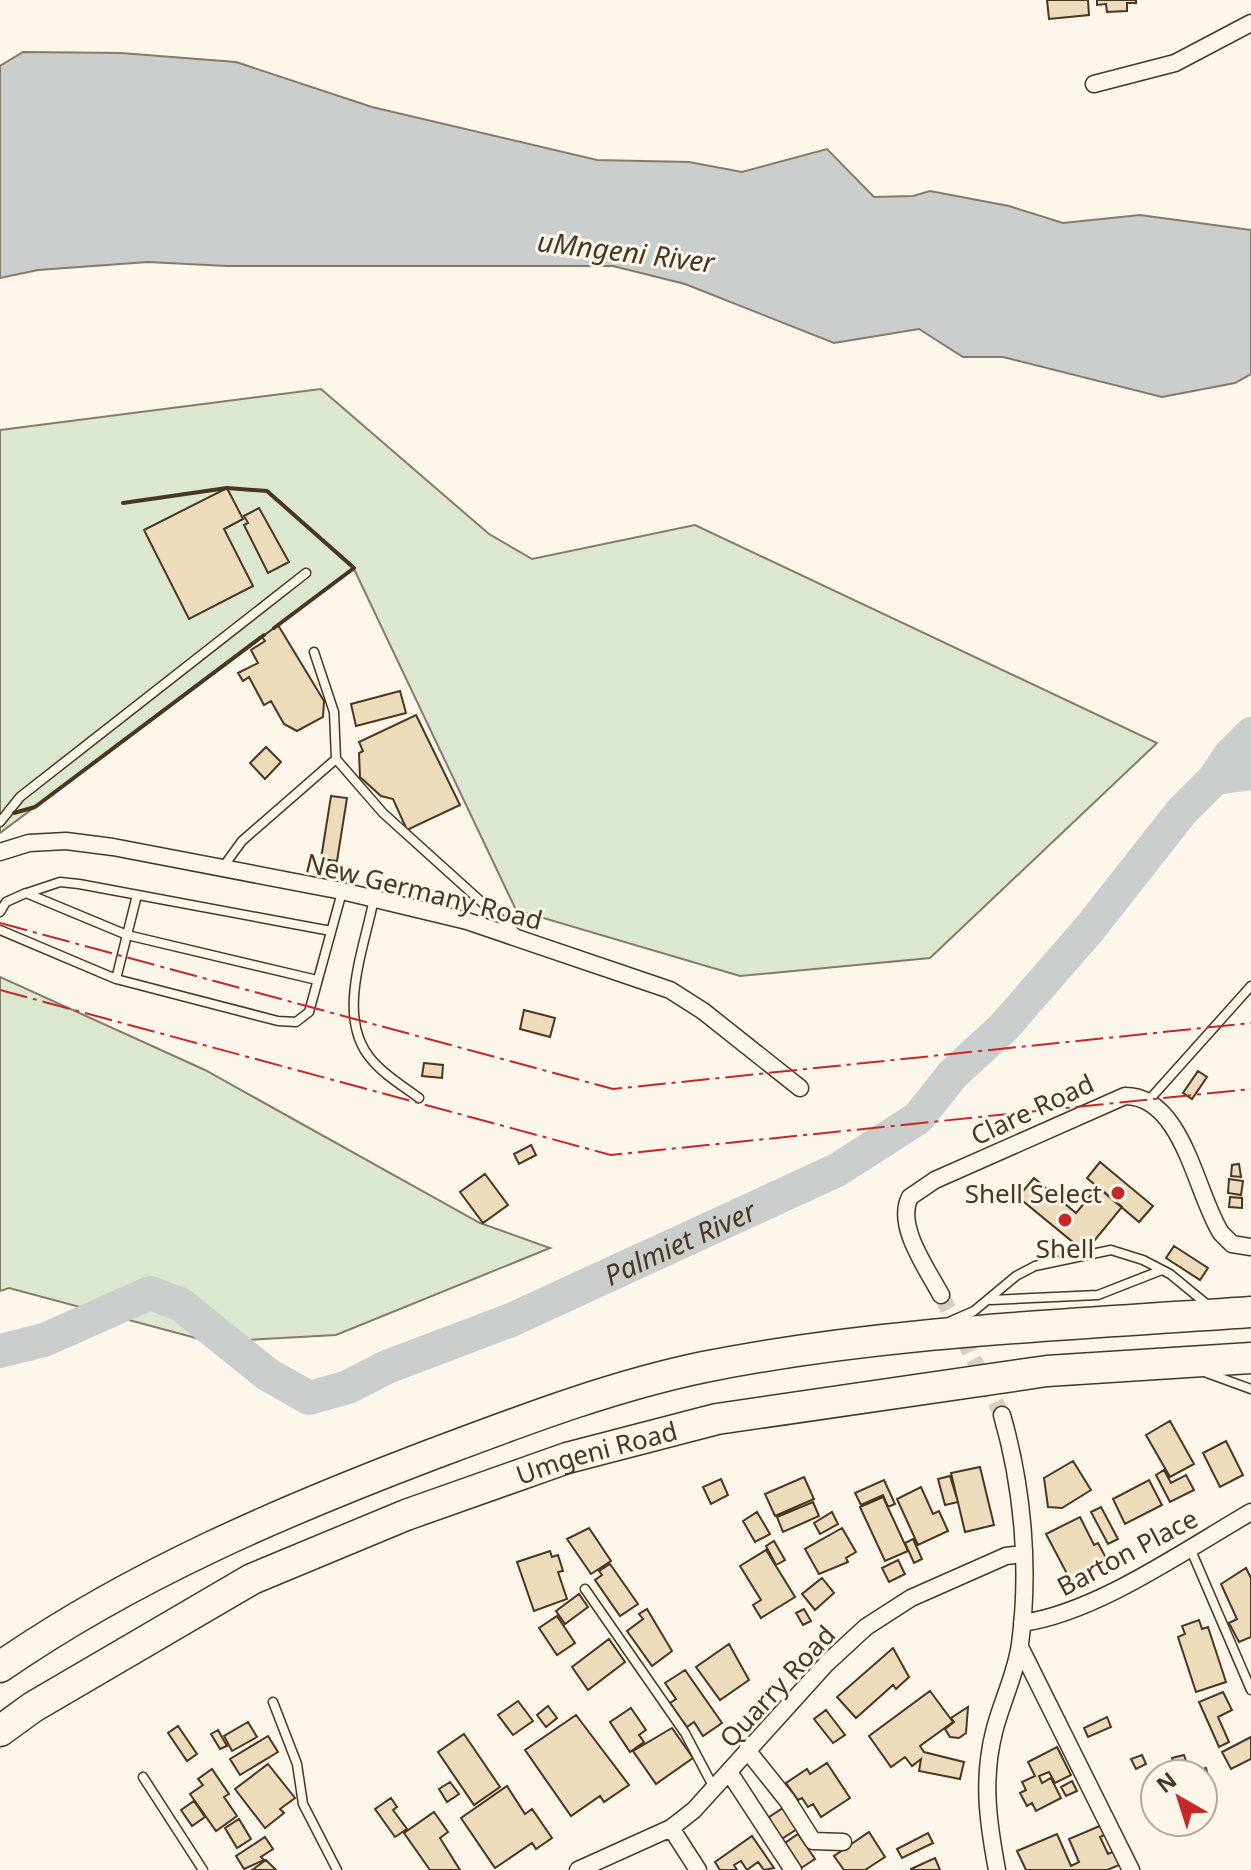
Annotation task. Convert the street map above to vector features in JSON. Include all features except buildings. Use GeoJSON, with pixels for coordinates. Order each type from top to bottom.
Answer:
{"type":"FeatureCollection","features":[{"type":"Feature","properties":{"kind":"highway","name":"Umgeni Road"},"geometry":{"type":"LineString","coordinates":[[0,1667],[110,1600],[226,1540],[341,1489],[542,1413],[702,1368],[851,1343],[1251,1312]]}},
{"type":"Feature","properties":{"kind":"highway","name":"Umgeni Road"},"geometry":{"type":"LineString","coordinates":[[0,1731],[135,1646],[252,1579],[406,1515],[567,1458],[717,1419],[1047,1371],[1251,1358]]}},
{"type":"Feature","properties":{"kind":"highway"},"geometry":{"type":"LineString","coordinates":[[110,1600],[135,1646]]}},
{"type":"Feature","properties":{"kind":"street"},"geometry":{"type":"LineString","coordinates":[[1094,84],[1175,63],[1251,23]]}},
{"type":"Feature","properties":{"kind":"street","name":"New Germany Road"},"geometry":{"type":"LineString","coordinates":[[0,852],[29,843],[66,841],[342,891],[523,939],[670,990],[703,1011],[800,1088]]}},
{"type":"Feature","properties":{"kind":"street","name":"Clare Road"},"geometry":{"type":"LineString","coordinates":[[941,1295],[906,1217],[906,1205],[917,1190],[1114,1098],[1136,1096],[1149,1100]]}},
{"type":"Feature","properties":{"kind":"street"},"geometry":{"type":"LineString","coordinates":[[1149,1100],[1175,1129],[1221,1233],[1232,1244],[1251,1247]]}},
{"type":"Feature","properties":{"kind":"street"},"geometry":{"type":"LineString","coordinates":[[997,1870],[985,1800],[994,1732],[1020,1647],[1023,1554],[1019,1484],[1002,1415]]}},
{"type":"Feature","properties":{"kind":"street","name":"Barton Place"},"geometry":{"type":"LineString","coordinates":[[1022,1623],[1047,1620],[1078,1609],[1251,1512]]}},
{"type":"Feature","properties":{"kind":"street","name":"Quarry Road"},"geometry":{"type":"LineString","coordinates":[[578,1870],[671,1828],[714,1789],[827,1663],[866,1627],[911,1598],[1006,1556],[1023,1554]]}},
{"type":"Feature","properties":{"kind":"street"},"geometry":{"type":"LineString","coordinates":[[1020,1647],[1131,1870]]}},
{"type":"Feature","properties":{"kind":"street"},"geometry":{"type":"LineString","coordinates":[[747,1750],[787,1800],[813,1841],[843,1842]]}},
{"type":"Feature","properties":{"kind":"street"},"geometry":{"type":"LineString","coordinates":[[729,1772],[793,1870]]}},
{"type":"Feature","properties":{"kind":"street"},"geometry":{"type":"LineString","coordinates":[[671,1828],[698,1870]]}},
{"type":"Feature","properties":{"kind":"lane"},"geometry":{"type":"LineString","coordinates":[[0,822],[20,797],[306,573]]}},
{"type":"Feature","properties":{"kind":"lane"},"geometry":{"type":"LineString","coordinates":[[314,652],[334,712],[336,759],[383,813],[523,939]]}},
{"type":"Feature","properties":{"kind":"lane"},"geometry":{"type":"LineString","coordinates":[[222,868],[242,841],[336,759]]}},
{"type":"Feature","properties":{"kind":"lane"},"geometry":{"type":"LineString","coordinates":[[0,912],[6,902],[60,882],[331,931]]}},
{"type":"Feature","properties":{"kind":"lane"},"geometry":{"type":"LineString","coordinates":[[0,930],[116,979],[278,1021],[296,1022],[309,1012],[342,891]]}},
{"type":"Feature","properties":{"kind":"lane"},"geometry":{"type":"LineString","coordinates":[[26,893],[127,935],[317,980]]}},
{"type":"Feature","properties":{"kind":"lane"},"geometry":{"type":"LineString","coordinates":[[116,979],[137,895]]}},
{"type":"Feature","properties":{"kind":"lane"},"geometry":{"type":"LineString","coordinates":[[374,898],[353,1012],[355,1034],[371,1061],[419,1098]]}},
{"type":"Feature","properties":{"kind":"lane"},"geometry":{"type":"LineString","coordinates":[[1149,1100],[1251,986]]}},
{"type":"Feature","properties":{"kind":"lane"},"geometry":{"type":"LineString","coordinates":[[917,1337],[990,1300],[1016,1276],[1066,1257],[1111,1250],[1162,1270],[1219,1314]]}},
{"type":"Feature","properties":{"kind":"lane"},"geometry":{"type":"LineString","coordinates":[[990,1300],[1098,1295],[1162,1270]]}},
{"type":"Feature","properties":{"kind":"lane"},"geometry":{"type":"LineString","coordinates":[[1175,1363],[1251,1389]]}},
{"type":"Feature","properties":{"kind":"lane"},"geometry":{"type":"LineString","coordinates":[[1189,1548],[1251,1690]]}},
{"type":"Feature","properties":{"kind":"lane"},"geometry":{"type":"LineString","coordinates":[[585,1589],[693,1745],[714,1789]]}},
{"type":"Feature","properties":{"kind":"lane"},"geometry":{"type":"LineString","coordinates":[[273,1702],[297,1764],[303,1804],[337,1870]]}},
{"type":"Feature","properties":{"kind":"lane"},"geometry":{"type":"LineString","coordinates":[[143,1777],[203,1870]]}},
{"type":"Feature","properties":{"kind":"green space"},"geometry":{"type":"Polygon","coordinates":[[[321,389],[489,534],[532,559],[695,525],[1157,743],[930,958],[740,976],[516,910],[354,569],[0,833],[0,430],[321,389]]]}},
{"type":"Feature","properties":{"kind":"green space"},"geometry":{"type":"Polygon","coordinates":[[[0,977],[205,1070],[480,1223],[550,1248],[336,1335],[211,1342],[9,1288],[0,1291],[0,977]]]}},
{"type":"Feature","properties":{"kind":"water","name":"uMngeni River"},"geometry":{"type":"Polygon","coordinates":[[[23,52],[121,53],[236,62],[372,107],[597,160],[689,162],[742,172],[827,149],[874,197],[913,196],[930,191],[1009,206],[1063,223],[1140,215],[1251,230],[1251,374],[1235,383],[1162,397],[1003,357],[963,357],[919,329],[834,343],[685,284],[613,266],[227,266],[148,262],[38,270],[0,278],[0,66],[23,52]]]}},
{"type":"Feature","properties":{"kind":"waterway"},"geometry":{"type":"LineString","coordinates":[[1215,778],[1230,755],[1251,734]]}},
{"type":"Feature","properties":{"kind":"waterway","name":"Palmiet River"},"geometry":{"type":"LineString","coordinates":[[0,1351],[44,1340],[150,1293],[180,1304],[267,1374],[309,1398],[348,1387],[387,1367],[511,1320],[837,1170],[918,1118],[953,1074],[1004,1027],[1090,928],[1182,811],[1215,778],[1251,773]]}},
{"type":"Feature","properties":{"kind":"tunnel"},"geometry":{"type":"LineString","coordinates":[[941,1295],[1002,1415]]}},
{"type":"Feature","properties":{"kind":"wall"},"geometry":{"type":"LineString","coordinates":[[123,503],[227,488],[267,491],[354,568],[274,628]]}},
{"type":"Feature","properties":{"kind":"wall"},"geometry":{"type":"LineString","coordinates":[[14,813],[35,807],[264,635]]}},
{"type":"Feature","properties":{"kind":"power"},"geometry":{"type":"LineString","coordinates":[[0,923],[613,1089],[1251,1023]]}},
{"type":"Feature","properties":{"kind":"power"},"geometry":{"type":"LineString","coordinates":[[0,990],[611,1155],[1251,1089]]}},
{"type":"Feature","properties":{"kind":"place","name":"Shell Select"},"geometry":{"type":"Point","coordinates":[1118,1193]}},
{"type":"Feature","properties":{"kind":"place","name":"Shell"},"geometry":{"type":"Point","coordinates":[1065,1220]}}]}
